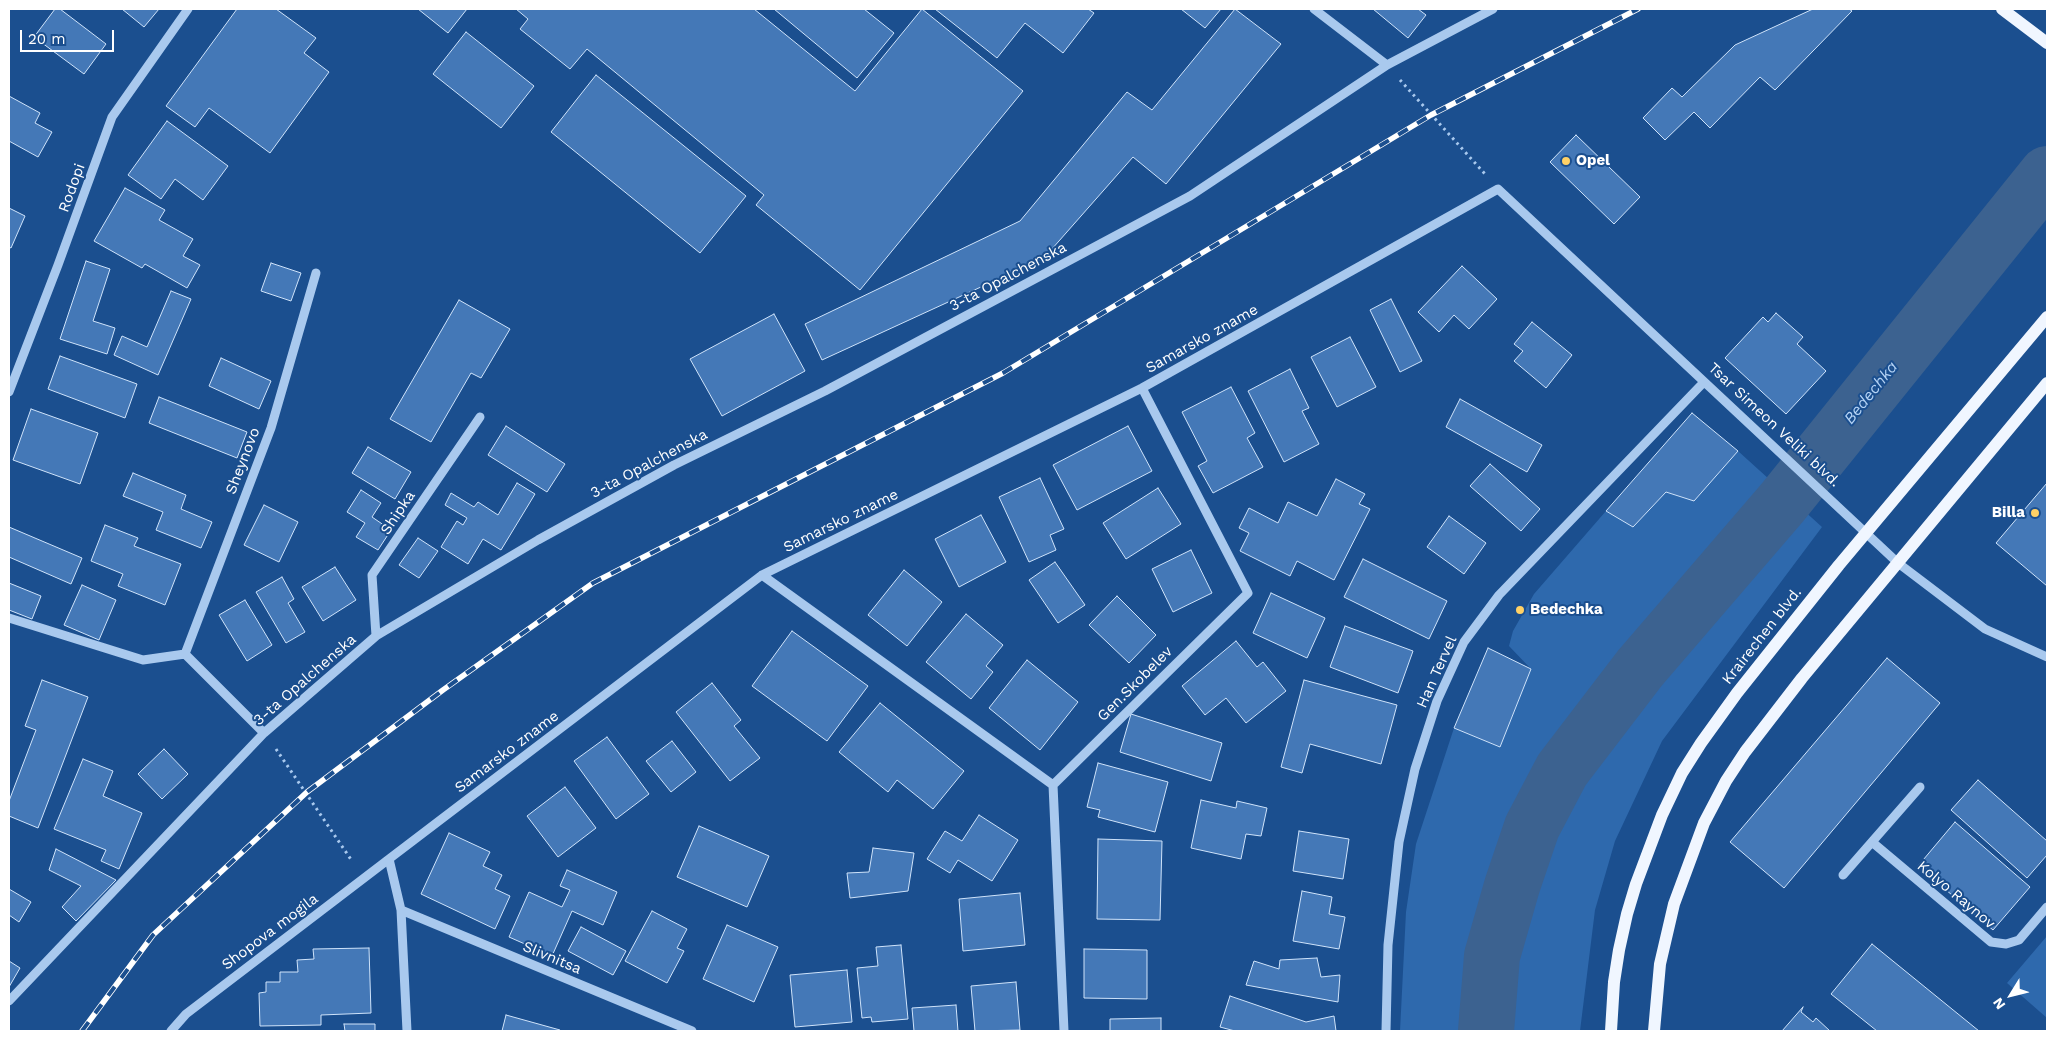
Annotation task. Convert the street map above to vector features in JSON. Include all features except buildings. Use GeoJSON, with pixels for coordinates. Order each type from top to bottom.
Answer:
{"type":"FeatureCollection","features":[{"type":"Feature","properties":{"kind":"main road"},"geometry":{"type":"LineString","coordinates":[[2002,9],[2047,42]]}},
{"type":"Feature","properties":{"kind":"main road","name":"Krairechen blvd."},"geometry":{"type":"LineString","coordinates":[[1612,1031],[1614,982],[1627,914],[1650,845],[1682,773],[1736,693],[1866,533],[2047,316]]}},
{"type":"Feature","properties":{"kind":"main road"},"geometry":{"type":"LineString","coordinates":[[1654,1031],[1660,964],[1674,904],[1704,823],[1726,781],[1770,719],[2047,383]]}},
{"type":"Feature","properties":{"kind":"street","name":"Rodopi"},"geometry":{"type":"LineString","coordinates":[[9,392],[112,117],[188,9]]}},
{"type":"Feature","properties":{"kind":"street"},"geometry":{"type":"LineString","coordinates":[[1314,9],[1387,65]]}},
{"type":"Feature","properties":{"kind":"street","name":"3-ta Opalchenska"},"geometry":{"type":"LineString","coordinates":[[9,1001],[264,733],[376,636],[538,540],[674,465],[825,391],[1190,196],[1387,65],[1493,9]]}},
{"type":"Feature","properties":{"kind":"street","name":"Tsar Simeon Veliki blvd."},"geometry":{"type":"LineString","coordinates":[[1498,190],[1734,408],[1898,563],[1985,629],[2047,657]]}},
{"type":"Feature","properties":{"kind":"street","name":"Samarsko zname"},"geometry":{"type":"LineString","coordinates":[[389,859],[762,575],[1142,388],[1498,190]]}},
{"type":"Feature","properties":{"kind":"street","name":"Sheynovo"},"geometry":{"type":"LineString","coordinates":[[185,654],[270,428],[316,273]]}},
{"type":"Feature","properties":{"kind":"street","name":"Han Tervel"},"geometry":{"type":"LineString","coordinates":[[1386,1031],[1388,945],[1399,842],[1415,769],[1437,701],[1464,642],[1499,595],[1704,382]]}},
{"type":"Feature","properties":{"kind":"street","name":"Gen.Skobelev"},"geometry":{"type":"LineString","coordinates":[[1053,785],[1248,593],[1142,388]]}},
{"type":"Feature","properties":{"kind":"street","name":"Shipka"},"geometry":{"type":"LineString","coordinates":[[376,636],[372,575],[480,417]]}},
{"type":"Feature","properties":{"kind":"street"},"geometry":{"type":"LineString","coordinates":[[762,575],[1053,785],[1064,1031]]}},
{"type":"Feature","properties":{"kind":"street"},"geometry":{"type":"LineString","coordinates":[[9,618],[143,660],[185,654],[264,733]]}},
{"type":"Feature","properties":{"kind":"street"},"geometry":{"type":"LineString","coordinates":[[1843,875],[1920,787]]}},
{"type":"Feature","properties":{"kind":"street","name":"Kolyo Raynov"},"geometry":{"type":"LineString","coordinates":[[1872,842],[1991,942],[2006,944],[2019,940],[2047,907]]}},
{"type":"Feature","properties":{"kind":"street"},"geometry":{"type":"LineString","coordinates":[[389,859],[401,910],[407,1031]]}},
{"type":"Feature","properties":{"kind":"street","name":"Shopova mogila"},"geometry":{"type":"LineString","coordinates":[[171,1031],[186,1014],[389,859]]}},
{"type":"Feature","properties":{"kind":"street","name":"Slivnitsa"},"geometry":{"type":"LineString","coordinates":[[401,910],[692,1031]]}},
{"type":"Feature","properties":{"kind":"path"},"geometry":{"type":"LineString","coordinates":[[1387,65],[1498,190]]}},
{"type":"Feature","properties":{"kind":"path"},"geometry":{"type":"LineString","coordinates":[[264,733],[364,878]]}},
{"type":"Feature","properties":{"kind":"shaded area"},"geometry":{"type":"Polygon","coordinates":[[[1738,451],[1822,527],[1662,741],[1615,841],[1595,910],[1580,1031],[1400,1031],[1406,912],[1416,844],[1454,728],[1500,747],[1531,669],[1509,646],[1513,631],[1534,594],[1606,511],[1633,527],[1666,492],[1694,501],[1738,451]]]}},
{"type":"Feature","properties":{"kind":"shaded area"},"geometry":{"type":"Polygon","coordinates":[[[2047,936],[2047,1018],[2007,983],[2047,936]]]}},
{"type":"Feature","properties":{"kind":"waterway","name":"Bedechka"},"geometry":{"type":"LineString","coordinates":[[1486,1031],[1492,956],[1512,886],[1532,827],[1562,770],[1640,668],[1782,503],[2047,174]]}},
{"type":"Feature","properties":{"kind":"railway"},"geometry":{"type":"LineString","coordinates":[[82,1031],[153,935],[307,792],[443,690],[593,583],[1003,373],[1431,115],[1638,9]]}},
{"type":"Feature","properties":{"kind":"place","name":"Opel"},"geometry":{"type":"Point","coordinates":[1566,161]}},
{"type":"Feature","properties":{"kind":"place","name":"Billa"},"geometry":{"type":"Point","coordinates":[2035,513]}},
{"type":"Feature","properties":{"kind":"place","name":"Bedechka"},"geometry":{"type":"Point","coordinates":[1520,610]}}]}
